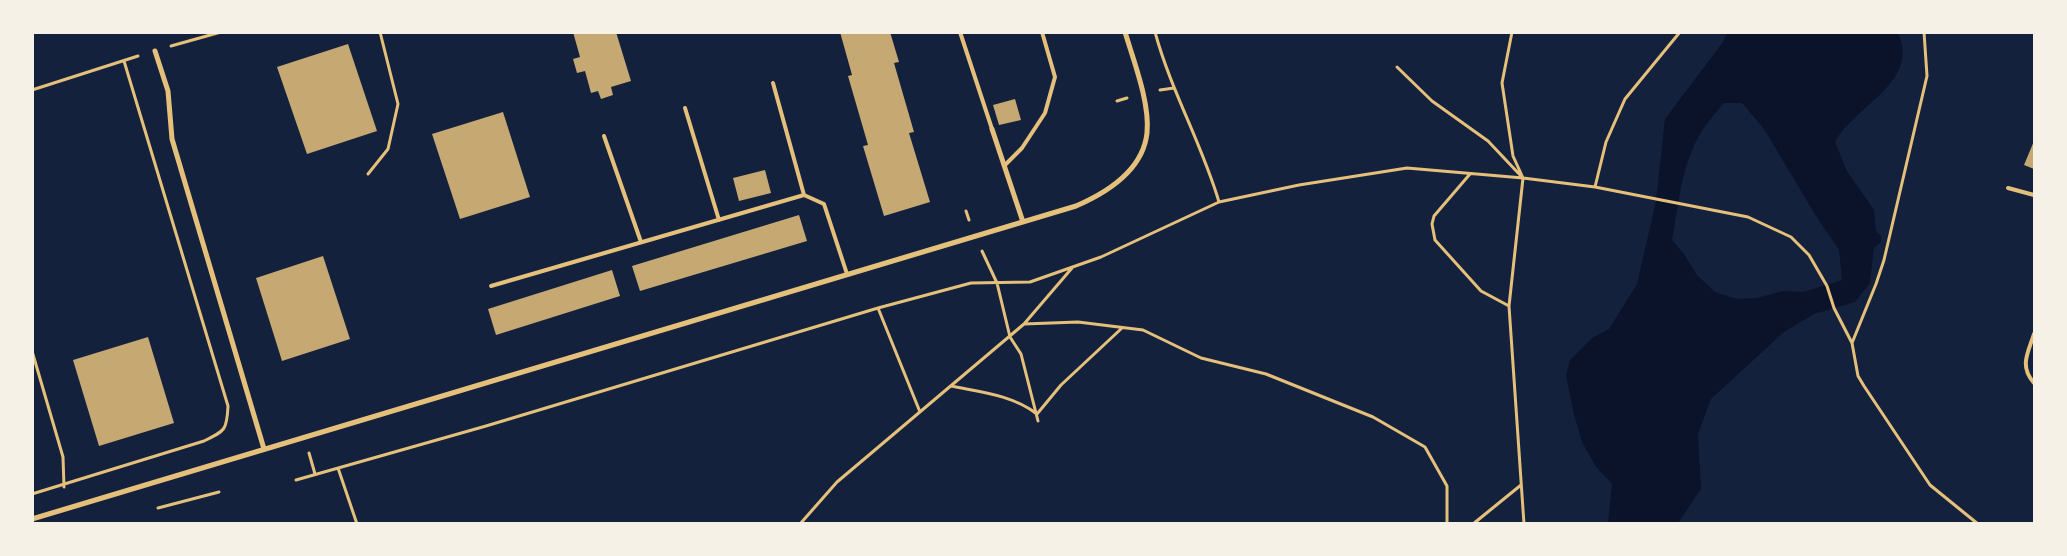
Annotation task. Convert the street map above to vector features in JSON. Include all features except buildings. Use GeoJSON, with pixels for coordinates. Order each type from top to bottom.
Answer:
{"type":"FeatureCollection","features":[{"type":"Feature","properties":{"kind":"street"},"geometry":{"type":"LineString","coordinates":[[32,519],[1076,206],[1092,199],[1108,190],[1134,165],[1147,135],[1147,120],[1125,32]]}},
{"type":"Feature","properties":{"kind":"street"},"geometry":{"type":"LineString","coordinates":[[155,51],[168,92],[172,139],[264,449]]}},
{"type":"Feature","properties":{"kind":"street"},"geometry":{"type":"LineString","coordinates":[[992,129],[1023,222]]}},
{"type":"Feature","properties":{"kind":"lane"},"geometry":{"type":"LineString","coordinates":[[960,32],[992,129]]}},
{"type":"Feature","properties":{"kind":"lane"},"geometry":{"type":"LineString","coordinates":[[1004,166],[1022,148],[1045,113],[1055,77],[1042,32]]}},
{"type":"Feature","properties":{"kind":"lane"},"geometry":{"type":"LineString","coordinates":[[774,83],[804,195]]}},
{"type":"Feature","properties":{"kind":"lane"},"geometry":{"type":"LineString","coordinates":[[685,108],[719,220]]}},
{"type":"Feature","properties":{"kind":"lane"},"geometry":{"type":"LineString","coordinates":[[604,136],[640,242]]}},
{"type":"Feature","properties":{"kind":"lane"},"geometry":{"type":"LineString","coordinates":[[2008,188],[2034,195]]}},
{"type":"Feature","properties":{"kind":"lane"},"geometry":{"type":"LineString","coordinates":[[491,286],[804,195],[824,204],[846,274]]}},
{"type":"Feature","properties":{"kind":"lane"},"geometry":{"type":"LineString","coordinates":[[2034,334],[2025,361],[2027,375],[2034,383]]}},
{"type":"Feature","properties":{"kind":"path"},"geometry":{"type":"LineString","coordinates":[[32,90],[220,32]]}},
{"type":"Feature","properties":{"kind":"path"},"geometry":{"type":"LineString","coordinates":[[368,174],[388,149],[398,104],[380,32]]}},
{"type":"Feature","properties":{"kind":"path"},"geometry":{"type":"LineString","coordinates":[[1156,32],[1162,56],[1210,173],[1219,202]]}},
{"type":"Feature","properties":{"kind":"path"},"geometry":{"type":"LineString","coordinates":[[1512,32],[1502,83],[1513,156],[1523,178],[1509,306],[1524,524]]}},
{"type":"Feature","properties":{"kind":"path"},"geometry":{"type":"LineString","coordinates":[[1595,187],[1606,142],[1625,99],[1680,32]]}},
{"type":"Feature","properties":{"kind":"path"},"geometry":{"type":"LineString","coordinates":[[1852,343],[1884,260],[1927,76],[1924,32]]}},
{"type":"Feature","properties":{"kind":"path"},"geometry":{"type":"LineString","coordinates":[[32,494],[204,441],[220,433],[227,424],[228,406],[124,61]]}},
{"type":"Feature","properties":{"kind":"path"},"geometry":{"type":"LineString","coordinates":[[1396,67],[1432,101],[1488,141],[1523,178]]}},
{"type":"Feature","properties":{"kind":"path"},"geometry":{"type":"LineString","coordinates":[[296,480],[486,426],[878,308],[971,283],[1030,282],[1108,254],[1219,202],[1299,185],[1407,168],[1523,178],[1595,187],[1748,217],[1791,238],[1809,255],[1827,286],[1834,308],[1852,343],[1858,376],[1930,485],[1978,524]]}},
{"type":"Feature","properties":{"kind":"path"},"geometry":{"type":"LineString","coordinates":[[1470,174],[1434,216],[1432,224],[1435,240],[1481,291],[1509,306]]}},
{"type":"Feature","properties":{"kind":"path"},"geometry":{"type":"LineString","coordinates":[[985,256],[998,283],[1010,337],[1021,354],[1038,420]]}},
{"type":"Feature","properties":{"kind":"path"},"geometry":{"type":"LineString","coordinates":[[800,524],[837,482],[1024,324],[1072,268]]}},
{"type":"Feature","properties":{"kind":"path"},"geometry":{"type":"LineString","coordinates":[[878,308],[920,412]]}},
{"type":"Feature","properties":{"kind":"path"},"geometry":{"type":"LineString","coordinates":[[1024,324],[1078,322],[1143,330],[1201,358],[1275,378],[1373,417],[1425,447],[1447,486],[1447,524]]}},
{"type":"Feature","properties":{"kind":"path"},"geometry":{"type":"LineString","coordinates":[[1037,414],[1061,385],[1123,328]]}},
{"type":"Feature","properties":{"kind":"path"},"geometry":{"type":"LineString","coordinates":[[32,352],[63,457],[64,485],[69,507]]}},
{"type":"Feature","properties":{"kind":"path"},"geometry":{"type":"LineString","coordinates":[[951,386],[1006,398],[1026,406],[1037,414]]}},
{"type":"Feature","properties":{"kind":"path"},"geometry":{"type":"LineString","coordinates":[[338,468],[357,524]]}},
{"type":"Feature","properties":{"kind":"path"},"geometry":{"type":"LineString","coordinates":[[1473,524],[1521,484]]}},
{"type":"Feature","properties":{"kind":"path"},"geometry":{"type":"LineString","coordinates":[[158,508],[219,492]]}},
{"type":"Feature","properties":{"kind":"water"},"geometry":{"type":"Polygon","coordinates":[[[1727,33],[1898,33],[1903,50],[1901,66],[1883,92],[1844,129],[1835,142],[1847,171],[1874,210],[1876,231],[1881,236],[1881,242],[1874,248],[1870,283],[1855,302],[1814,314],[1784,332],[1711,399],[1698,434],[1701,489],[1678,523],[1608,523],[1612,484],[1596,467],[1582,442],[1574,415],[1566,375],[1570,360],[1592,338],[1609,329],[1637,284],[1656,201],[1665,119],[1723,42],[1727,33]],[[1724,103],[1699,136],[1682,182],[1672,240],[1684,254],[1697,275],[1715,292],[1737,299],[1757,298],[1783,291],[1803,292],[1842,280],[1839,250],[1816,216],[1764,129],[1742,103],[1724,103]]]}}]}
